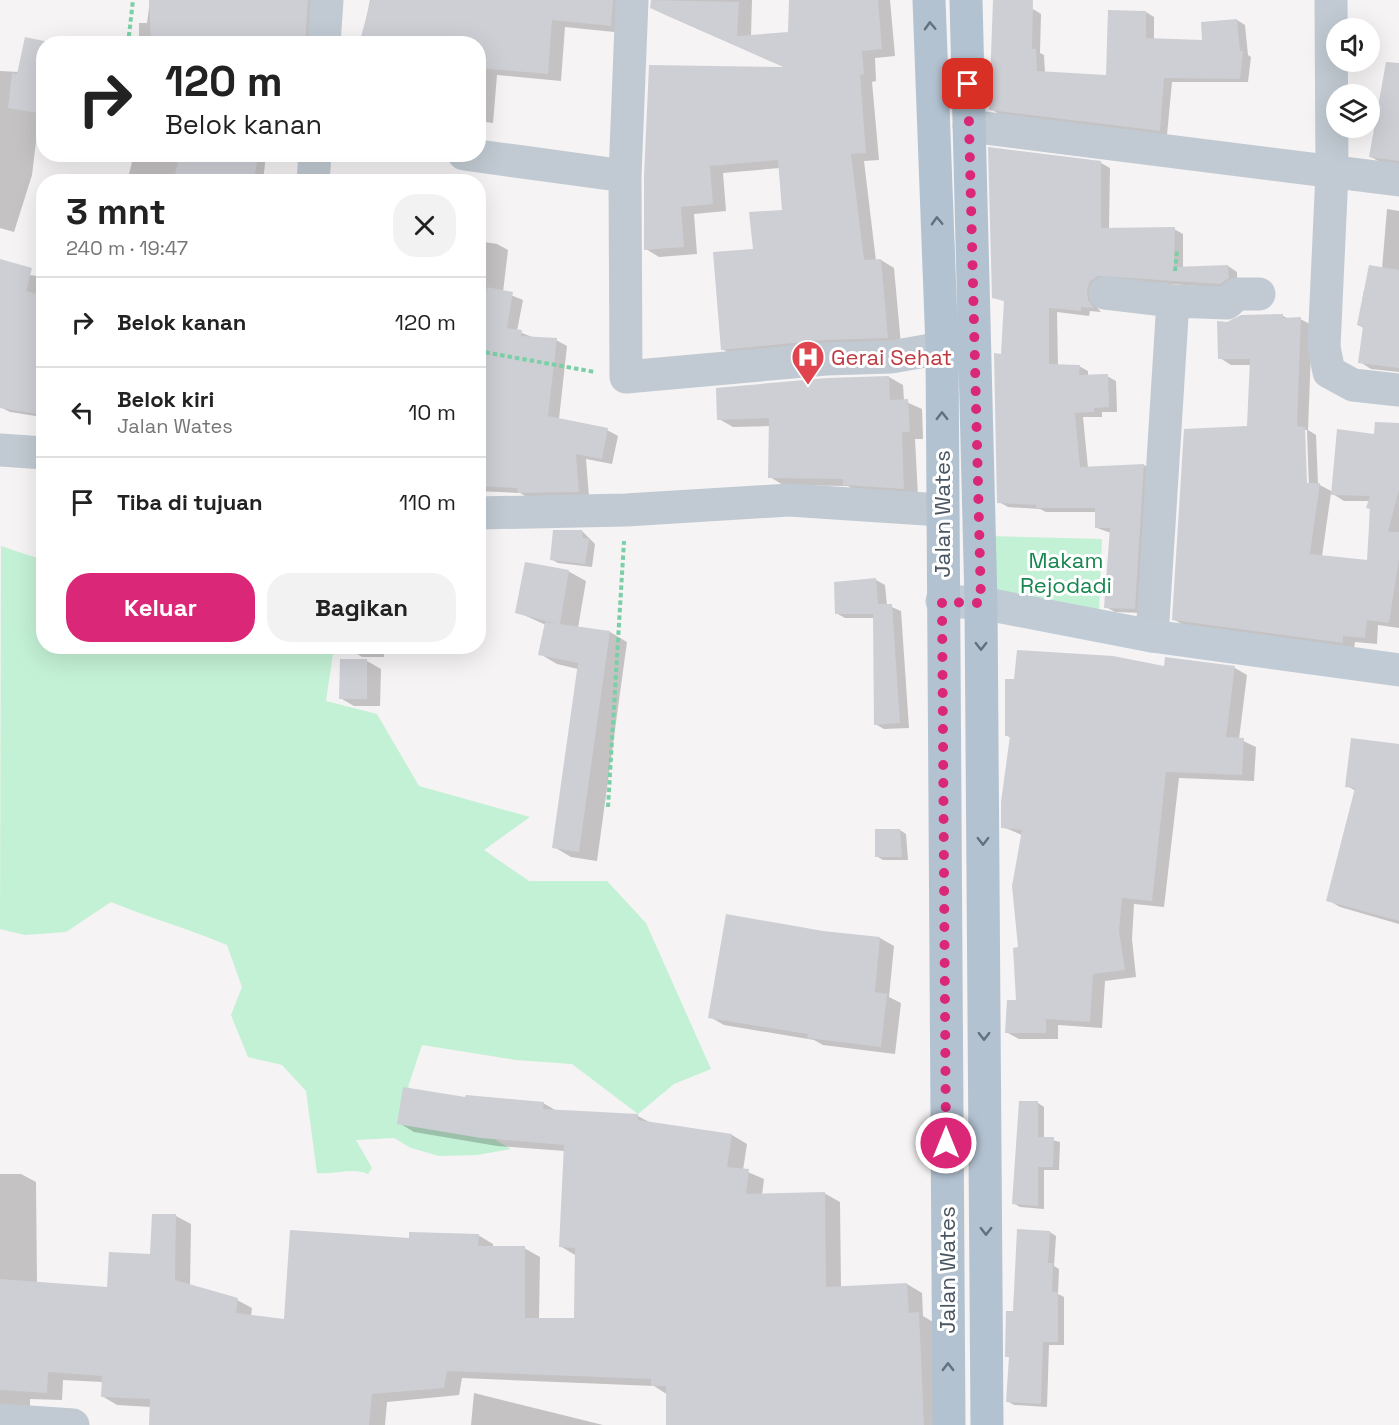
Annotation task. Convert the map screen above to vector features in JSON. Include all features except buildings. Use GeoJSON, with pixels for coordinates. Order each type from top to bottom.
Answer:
{"type":"FeatureCollection","features":[{"type":"Feature","properties":{"kind":"main road","name":"Jalan Wates"},"geometry":{"type":"LineString","coordinates":[[929,0],[942,348],[941,510],[949,1425]]}},
{"type":"Feature","properties":{"kind":"main road","name":"Jalan Wates"},"geometry":{"type":"LineString","coordinates":[[966,0],[981,603],[987,1425]]}},
{"type":"Feature","properties":{"kind":"street"},"geometry":{"type":"LineString","coordinates":[[325,36],[327,0]]}},
{"type":"Feature","properties":{"kind":"street"},"geometry":{"type":"LineString","coordinates":[[632,0],[625,176],[626,377],[826,359],[891,357],[942,348]]}},
{"type":"Feature","properties":{"kind":"street"},"geometry":{"type":"LineString","coordinates":[[1331,0],[1332,173],[1324,347],[1329,372],[1353,385],[1399,390]]}},
{"type":"Feature","properties":{"kind":"street"},"geometry":{"type":"LineString","coordinates":[[969,126],[1399,180]]}},
{"type":"Feature","properties":{"kind":"street"},"geometry":{"type":"LineString","coordinates":[[486,157],[625,176]]}},
{"type":"Feature","properties":{"kind":"street"},"geometry":{"type":"LineString","coordinates":[[1105,292],[1173,301],[1227,303],[1237,294],[1259,294]]}},
{"type":"Feature","properties":{"kind":"street"},"geometry":{"type":"LineString","coordinates":[[1152,636],[1173,301]]}},
{"type":"Feature","properties":{"kind":"street"},"geometry":{"type":"LineString","coordinates":[[0,450],[36,452]]}},
{"type":"Feature","properties":{"kind":"street"},"geometry":{"type":"LineString","coordinates":[[486,513],[626,510],[789,500],[941,510]]}},
{"type":"Feature","properties":{"kind":"street"},"geometry":{"type":"LineString","coordinates":[[942,602],[981,603],[1152,636],[1399,670]]}},
{"type":"Feature","properties":{"kind":"street"},"geometry":{"type":"LineString","coordinates":[[0,1420],[73,1425]]}},
{"type":"Feature","properties":{"kind":"path"},"geometry":{"type":"LineString","coordinates":[[129,36],[133,0]]}},
{"type":"Feature","properties":{"kind":"path"},"geometry":{"type":"LineString","coordinates":[[486,352],[626,377]]}},
{"type":"Feature","properties":{"kind":"path"},"geometry":{"type":"LineString","coordinates":[[608,807],[626,510]]}},
{"type":"Feature","properties":{"kind":"green space","name":"Makam Rejodadi"},"geometry":{"type":"Polygon","coordinates":[[[989,536],[1102,539],[1099,615],[991,594],[989,536]]]}},
{"type":"Feature","properties":{"kind":"green space"},"geometry":{"type":"Polygon","coordinates":[[[1,546],[36,558],[36,654],[333,654],[326,701],[377,714],[419,786],[530,817],[484,850],[529,881],[607,881],[646,923],[711,1069],[674,1084],[638,1114],[572,1064],[516,1060],[422,1045],[408,1087],[511,1149],[477,1155],[439,1156],[411,1148],[394,1138],[356,1140],[372,1168],[368,1174],[356,1171],[317,1173],[306,1091],[282,1065],[248,1057],[231,1015],[242,987],[227,945],[111,902],[66,932],[25,935],[0,929],[1,546]]]}},
{"type":"Feature","properties":{"kind":"place","name":"Gerai Sehat"},"geometry":{"type":"Point","coordinates":[808,386]}},
{"type":"Feature","properties":{"kind":"route"},"geometry":{"type":"LineString","coordinates":[[946,1143],[942,602],[981,603],[968,84]]}}]}
